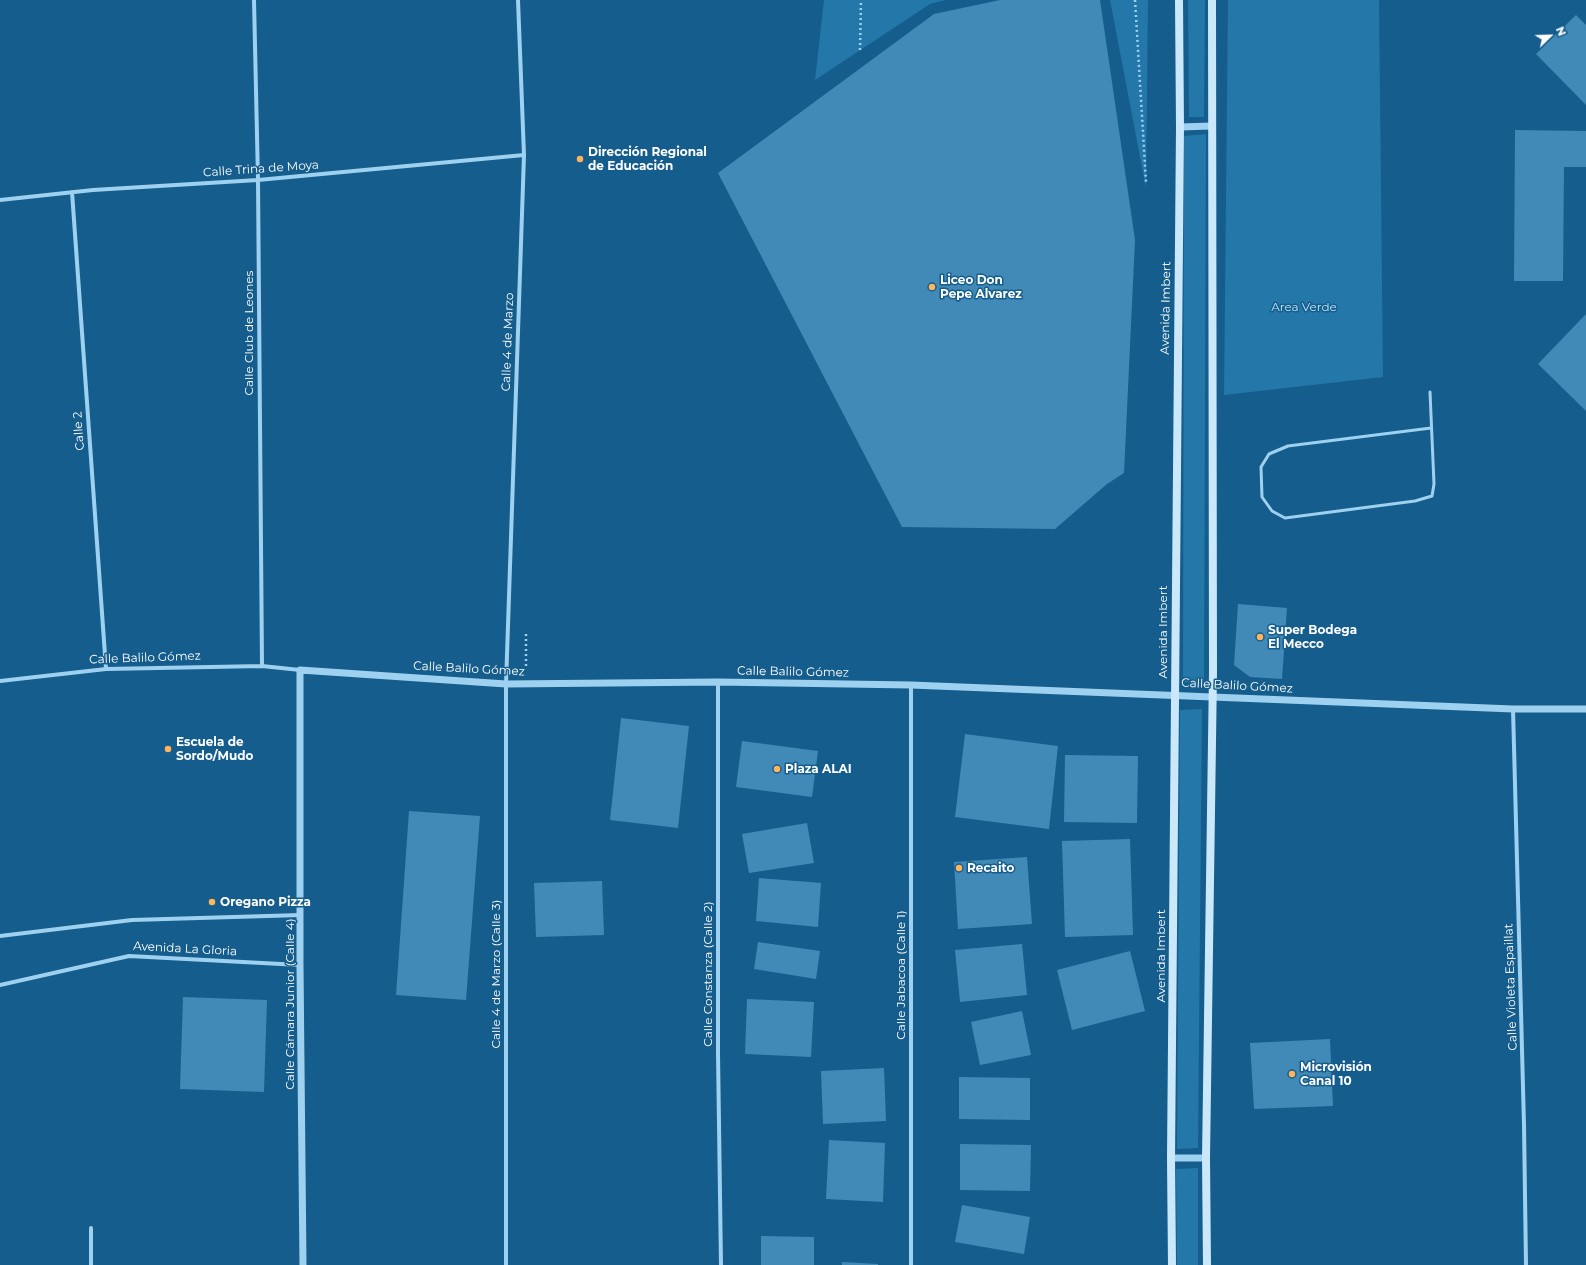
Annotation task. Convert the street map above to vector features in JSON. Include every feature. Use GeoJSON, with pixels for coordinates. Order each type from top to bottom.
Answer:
{"type":"FeatureCollection","features":[{"type":"Feature","properties":{"kind":"main road","name":"Avenida Imbert"},"geometry":{"type":"LineString","coordinates":[[1172,1265],[1171,1158],[1180,127],[1179,0]]}},
{"type":"Feature","properties":{"kind":"main road"},"geometry":{"type":"LineString","coordinates":[[1207,1265],[1206,1158],[1213,697],[1212,0]]}},
{"type":"Feature","properties":{"kind":"street","name":"Calle Club de Leones"},"geometry":{"type":"LineString","coordinates":[[254,0],[258,180],[262,666]]}},
{"type":"Feature","properties":{"kind":"street","name":"Calle 4 de Marzo"},"geometry":{"type":"LineString","coordinates":[[506,684],[524,155],[518,0]]}},
{"type":"Feature","properties":{"kind":"street"},"geometry":{"type":"LineString","coordinates":[[1180,127],[1212,126]]}},
{"type":"Feature","properties":{"kind":"street","name":"Calle Trina de Moya"},"geometry":{"type":"LineString","coordinates":[[0,200],[72,192],[258,180],[524,155]]}},
{"type":"Feature","properties":{"kind":"street","name":"Calle 2"},"geometry":{"type":"LineString","coordinates":[[72,192],[106,669]]}},
{"type":"Feature","properties":{"kind":"street","name":"Calle Balilo Gómez"},"geometry":{"type":"LineString","coordinates":[[0,681],[106,669],[262,666],[506,684],[718,682],[911,685],[1175,694],[1213,697],[1513,709],[1586,709]]}},
{"type":"Feature","properties":{"kind":"street","name":"Calle Cámara Junior (Calle 4)"},"geometry":{"type":"LineString","coordinates":[[300,670],[300,965],[303,1265]]}},
{"type":"Feature","properties":{"kind":"street","name":"Calle Constanza (Calle 2)"},"geometry":{"type":"LineString","coordinates":[[718,682],[718,1053],[721,1265]]}},
{"type":"Feature","properties":{"kind":"street","name":"Calle 4 de Marzo (Calle 3)"},"geometry":{"type":"LineString","coordinates":[[506,684],[506,1265]]}},
{"type":"Feature","properties":{"kind":"street","name":"Calle Jabacoa (Calle 1)"},"geometry":{"type":"LineString","coordinates":[[911,685],[911,1265]]}},
{"type":"Feature","properties":{"kind":"street","name":"Calle Violeta Espaillat"},"geometry":{"type":"LineString","coordinates":[[1513,709],[1524,1125],[1526,1265]]}},
{"type":"Feature","properties":{"kind":"street"},"geometry":{"type":"LineString","coordinates":[[0,936],[132,920],[301,915]]}},
{"type":"Feature","properties":{"kind":"street","name":"Avenida La Gloria"},"geometry":{"type":"LineString","coordinates":[[0,985],[129,956],[300,965]]}},
{"type":"Feature","properties":{"kind":"street"},"geometry":{"type":"LineString","coordinates":[[1171,1158],[1206,1158]]}},
{"type":"Feature","properties":{"kind":"street"},"geometry":{"type":"LineString","coordinates":[[91,1228],[91,1265]]}},
{"type":"Feature","properties":{"kind":"lane"},"geometry":{"type":"LineString","coordinates":[[1430,392],[1434,484],[1432,496],[1415,501],[1286,518],[1272,511],[1262,497],[1261,467],[1269,454],[1288,446],[1431,428]]}},
{"type":"Feature","properties":{"kind":"path"},"geometry":{"type":"LineString","coordinates":[[860,50],[861,0]]}},
{"type":"Feature","properties":{"kind":"path"},"geometry":{"type":"LineString","coordinates":[[1135,0],[1146,182]]}},
{"type":"Feature","properties":{"kind":"path"},"geometry":{"type":"LineString","coordinates":[[526,627],[526,667]]}},
{"type":"Feature","properties":{"kind":"green space"},"geometry":{"type":"Polygon","coordinates":[[[824,0],[946,0],[930,4],[815,80],[824,0]]]}},
{"type":"Feature","properties":{"kind":"green space"},"geometry":{"type":"Polygon","coordinates":[[[1110,0],[1148,0],[1146,188],[1110,0]]]}},
{"type":"Feature","properties":{"kind":"green space"},"geometry":{"type":"Polygon","coordinates":[[[1188,0],[1205,0],[1204,117],[1189,117],[1188,0]]]}},
{"type":"Feature","properties":{"kind":"green space","name":"Area Verde"},"geometry":{"type":"Polygon","coordinates":[[[1228,0],[1379,0],[1383,377],[1224,395],[1228,0]]]}},
{"type":"Feature","properties":{"kind":"green space"},"geometry":{"type":"Polygon","coordinates":[[[1206,134],[1204,684],[1183,682],[1184,136],[1206,134]]]}},
{"type":"Feature","properties":{"kind":"green space"},"geometry":{"type":"Polygon","coordinates":[[[1202,709],[1198,1148],[1177,1149],[1180,710],[1202,709]]]}},
{"type":"Feature","properties":{"kind":"green space"},"geometry":{"type":"Polygon","coordinates":[[[1198,1168],[1198,1265],[1177,1265],[1176,1169],[1198,1168]]]}},
{"type":"Feature","properties":{"kind":"building"},"geometry":{"type":"Polygon","coordinates":[[[1000,0],[1100,0],[1135,240],[1124,473],[1107,484],[1055,529],[902,527],[718,173],[934,14],[1000,0]]]}},
{"type":"Feature","properties":{"kind":"building"},"geometry":{"type":"Polygon","coordinates":[[[1576,15],[1586,25],[1586,105],[1536,54],[1576,15]]]}},
{"type":"Feature","properties":{"kind":"building"},"geometry":{"type":"Polygon","coordinates":[[[1515,130],[1586,131],[1586,167],[1564,167],[1563,281],[1514,281],[1515,130]]]}},
{"type":"Feature","properties":{"kind":"building"},"geometry":{"type":"Polygon","coordinates":[[[1586,314],[1586,411],[1538,364],[1586,314]]]}},
{"type":"Feature","properties":{"kind":"building","name":"Super Bodega El Mecco"},"geometry":{"type":"Polygon","coordinates":[[[1238,604],[1287,608],[1282,679],[1250,677],[1234,665],[1238,604]]]}},
{"type":"Feature","properties":{"kind":"building"},"geometry":{"type":"Polygon","coordinates":[[[621,718],[689,726],[678,828],[610,820],[621,718]]]}},
{"type":"Feature","properties":{"kind":"building"},"geometry":{"type":"Polygon","coordinates":[[[965,734],[1058,746],[1049,829],[955,817],[965,734]]]}},
{"type":"Feature","properties":{"kind":"building","name":"Plaza ALAI"},"geometry":{"type":"Polygon","coordinates":[[[742,741],[818,751],[812,797],[736,787],[742,741]]]}},
{"type":"Feature","properties":{"kind":"building"},"geometry":{"type":"Polygon","coordinates":[[[1065,755],[1138,756],[1137,823],[1064,822],[1065,755]]]}},
{"type":"Feature","properties":{"kind":"building"},"geometry":{"type":"Polygon","coordinates":[[[409,811],[480,816],[466,1000],[396,995],[409,811]]]}},
{"type":"Feature","properties":{"kind":"building"},"geometry":{"type":"Polygon","coordinates":[[[807,823],[814,863],[749,873],[742,834],[807,823]]]}},
{"type":"Feature","properties":{"kind":"building"},"geometry":{"type":"Polygon","coordinates":[[[1130,839],[1133,935],[1065,937],[1062,841],[1130,839]]]}},
{"type":"Feature","properties":{"kind":"building"},"geometry":{"type":"Polygon","coordinates":[[[1027,857],[1032,924],[958,929],[954,862],[1027,857]]]}},
{"type":"Feature","properties":{"kind":"building"},"geometry":{"type":"Polygon","coordinates":[[[759,878],[821,883],[818,927],[756,921],[759,878]]]}},
{"type":"Feature","properties":{"kind":"building"},"geometry":{"type":"Polygon","coordinates":[[[602,881],[604,935],[536,937],[534,883],[602,881]]]}},
{"type":"Feature","properties":{"kind":"building"},"geometry":{"type":"Polygon","coordinates":[[[758,942],[820,951],[816,979],[754,969],[758,942]]]}},
{"type":"Feature","properties":{"kind":"building"},"geometry":{"type":"Polygon","coordinates":[[[1022,944],[1027,995],[960,1002],[955,950],[1022,944]]]}},
{"type":"Feature","properties":{"kind":"building"},"geometry":{"type":"Polygon","coordinates":[[[1130,951],[1145,1011],[1072,1030],[1057,970],[1130,951]]]}},
{"type":"Feature","properties":{"kind":"building"},"geometry":{"type":"Polygon","coordinates":[[[183,997],[267,1000],[264,1092],[180,1089],[183,997]]]}},
{"type":"Feature","properties":{"kind":"building"},"geometry":{"type":"Polygon","coordinates":[[[747,999],[814,1002],[811,1057],[745,1054],[747,999]]]}},
{"type":"Feature","properties":{"kind":"building"},"geometry":{"type":"Polygon","coordinates":[[[1022,1011],[1031,1055],[980,1065],[971,1022],[1022,1011]]]}},
{"type":"Feature","properties":{"kind":"building","name":"Microvisión Canal 10"},"geometry":{"type":"Polygon","coordinates":[[[1330,1039],[1333,1106],[1254,1109],[1250,1043],[1330,1039]]]}},
{"type":"Feature","properties":{"kind":"building"},"geometry":{"type":"Polygon","coordinates":[[[884,1068],[886,1121],[823,1124],[821,1071],[884,1068]]]}},
{"type":"Feature","properties":{"kind":"building"},"geometry":{"type":"Polygon","coordinates":[[[959,1077],[1030,1078],[1030,1120],[959,1119],[959,1077]]]}},
{"type":"Feature","properties":{"kind":"building"},"geometry":{"type":"Polygon","coordinates":[[[829,1140],[885,1143],[883,1202],[826,1199],[829,1140]]]}},
{"type":"Feature","properties":{"kind":"building"},"geometry":{"type":"Polygon","coordinates":[[[960,1144],[1031,1145],[1030,1191],[960,1190],[960,1144]]]}},
{"type":"Feature","properties":{"kind":"building"},"geometry":{"type":"Polygon","coordinates":[[[962,1205],[1030,1217],[1024,1254],[955,1242],[962,1205]]]}},
{"type":"Feature","properties":{"kind":"building"},"geometry":{"type":"Polygon","coordinates":[[[761,1236],[814,1237],[814,1265],[761,1265],[761,1236]]]}},
{"type":"Feature","properties":{"kind":"building"},"geometry":{"type":"Polygon","coordinates":[[[842,1262],[878,1264],[878,1265],[842,1265],[842,1262]]]}},
{"type":"Feature","properties":{"kind":"place","name":"Dirección Regional de Educación"},"geometry":{"type":"Point","coordinates":[580,159]}},
{"type":"Feature","properties":{"kind":"place","name":"Liceo Don Pepe Alvarez"},"geometry":{"type":"Point","coordinates":[932,287]}},
{"type":"Feature","properties":{"kind":"place","name":"Super Bodega El Mecco"},"geometry":{"type":"Point","coordinates":[1260,637]}},
{"type":"Feature","properties":{"kind":"place","name":"Escuela de Sordo/Mudo"},"geometry":{"type":"Point","coordinates":[168,749]}},
{"type":"Feature","properties":{"kind":"place","name":"Plaza ALAI"},"geometry":{"type":"Point","coordinates":[777,769]}},
{"type":"Feature","properties":{"kind":"place","name":"Recaito"},"geometry":{"type":"Point","coordinates":[959,868]}},
{"type":"Feature","properties":{"kind":"place","name":"Oregano Pizza"},"geometry":{"type":"Point","coordinates":[212,902]}},
{"type":"Feature","properties":{"kind":"place","name":"Microvisión Canal 10"},"geometry":{"type":"Point","coordinates":[1292,1074]}}]}
